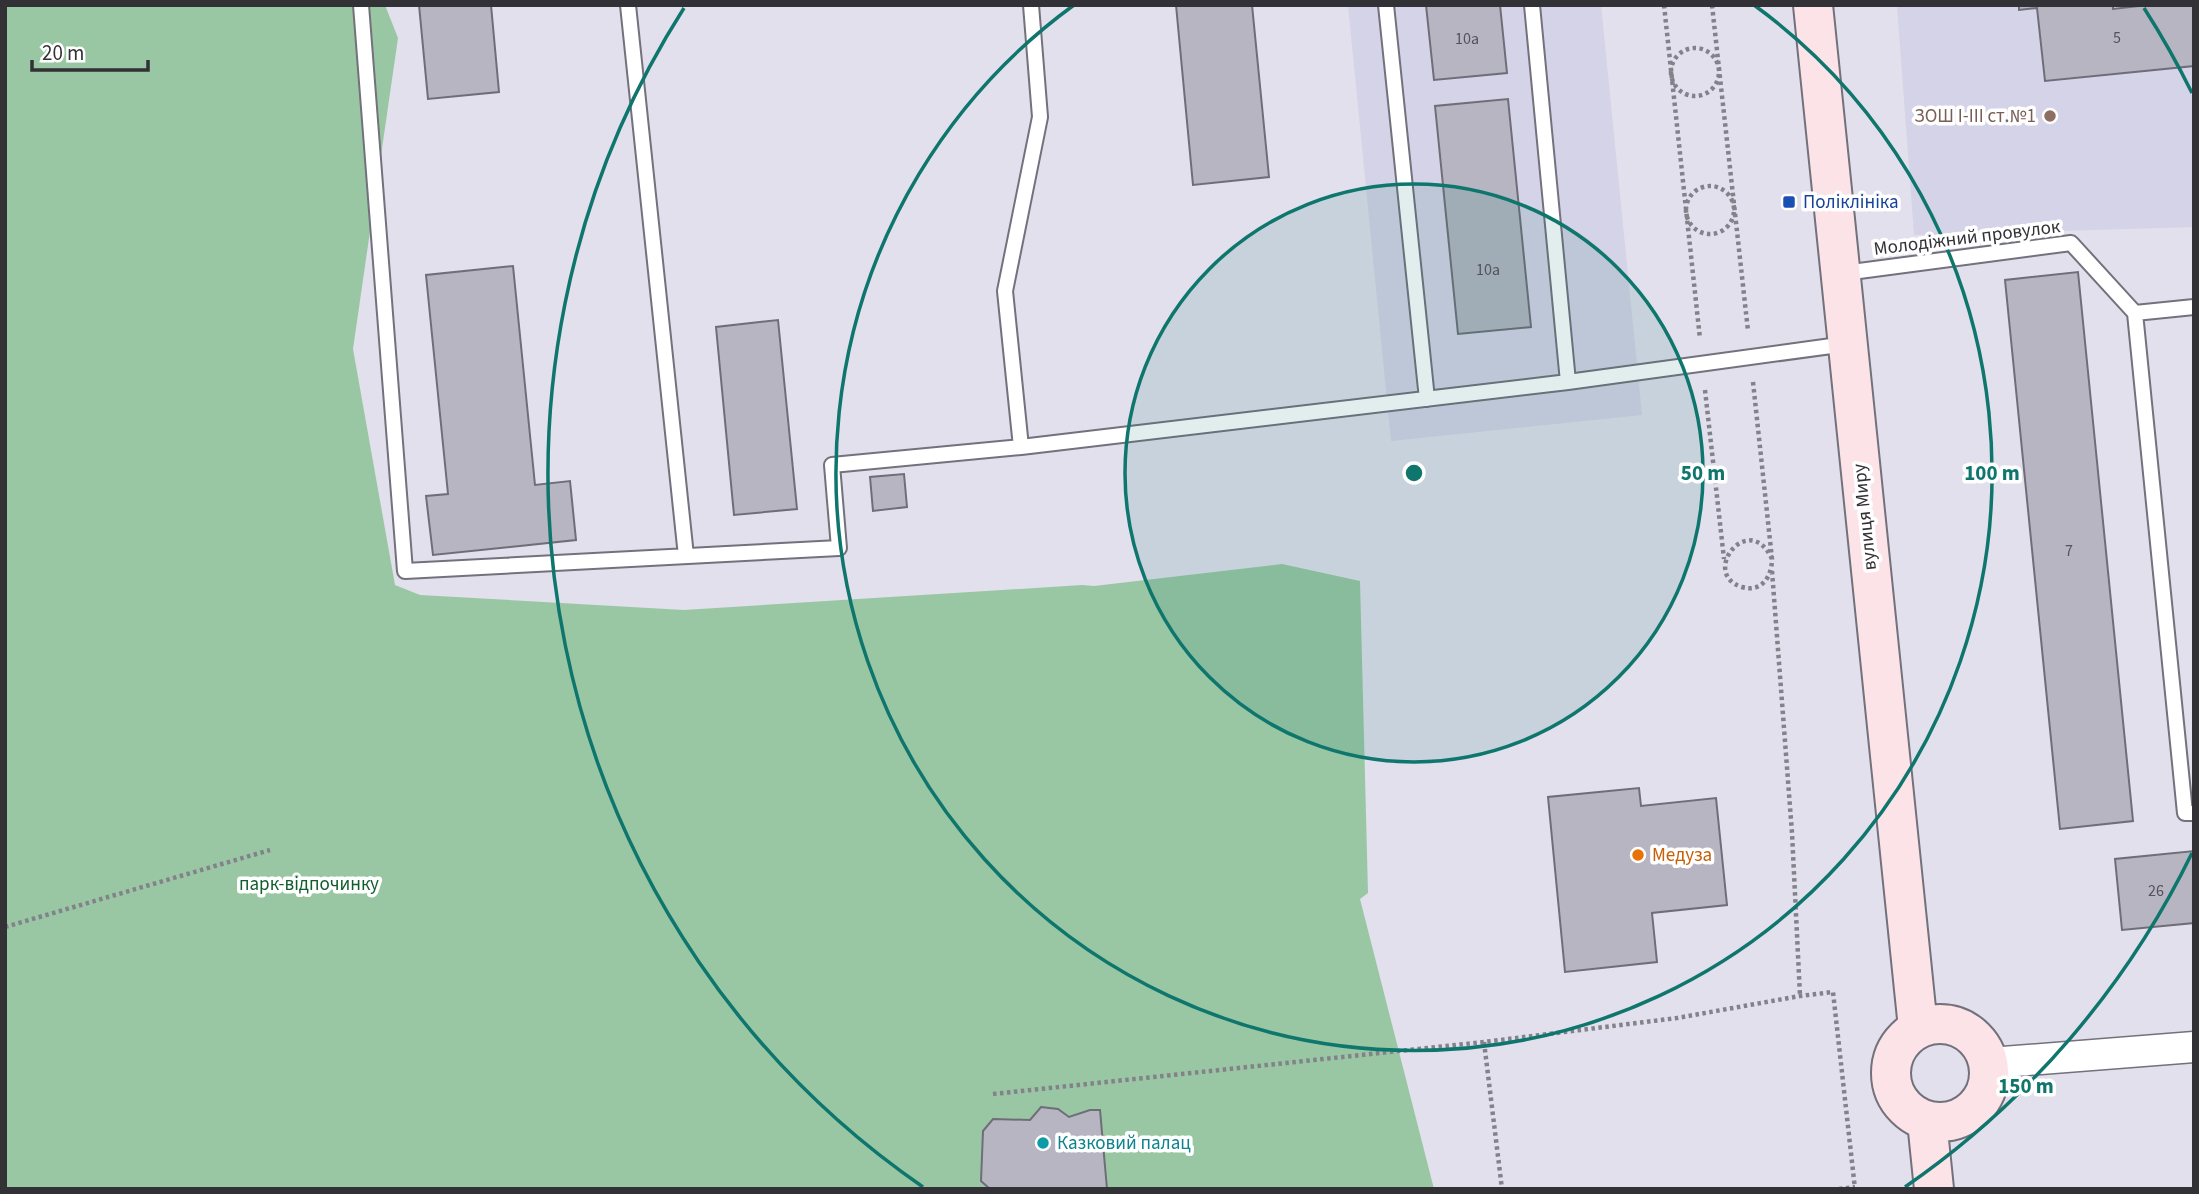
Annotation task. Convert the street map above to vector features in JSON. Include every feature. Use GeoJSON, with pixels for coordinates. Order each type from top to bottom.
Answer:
{"type":"FeatureCollection","features":[{"type":"Feature","properties":{"kind":"main road","name":"вулиця Миру"},"geometry":{"type":"LineString","coordinates":[[1813,5],[1918,1028]]}},
{"type":"Feature","properties":{"kind":"main road"},"geometry":{"type":"LineString","coordinates":[[1935,1024],[1951,1025],[1967,1031],[1980,1043],[1990,1063],[1987,1088],[1981,1102],[1957,1119],[1927,1121],[1912,1114],[1900,1102],[1892,1086],[1891,1069],[1895,1053],[1905,1038],[1918,1028],[1935,1024]]}},
{"type":"Feature","properties":{"kind":"main road"},"geometry":{"type":"LineString","coordinates":[[1927,1121],[1934,1189]]}},
{"type":"Feature","properties":{"kind":"street"},"geometry":{"type":"LineString","coordinates":[[1990,1063],[2194,1047]]}},
{"type":"Feature","properties":{"kind":"lane"},"geometry":{"type":"LineString","coordinates":[[361,5],[405,572],[839,548],[832,465],[1021,447],[1427,399],[1847,344]]}},
{"type":"Feature","properties":{"kind":"lane"},"geometry":{"type":"LineString","coordinates":[[628,5],[686,556]]}},
{"type":"Feature","properties":{"kind":"lane"},"geometry":{"type":"LineString","coordinates":[[1021,447],[1004,291],[1040,117],[1031,5]]}},
{"type":"Feature","properties":{"kind":"lane"},"geometry":{"type":"LineString","coordinates":[[1386,5],[1427,399]]}},
{"type":"Feature","properties":{"kind":"lane"},"geometry":{"type":"LineString","coordinates":[[1532,5],[1568,382]]}},
{"type":"Feature","properties":{"kind":"lane","name":"Молодіжний провулок"},"geometry":{"type":"LineString","coordinates":[[1840,273],[2071,243],[2135,313]]}},
{"type":"Feature","properties":{"kind":"lane"},"geometry":{"type":"LineString","coordinates":[[2194,307],[2135,313],[2185,813],[2194,813]]}},
{"type":"Feature","properties":{"kind":"path"},"geometry":{"type":"LineString","coordinates":[[1664,5],[1725,570],[1730,579],[1739,586],[1749,588],[1759,586],[1768,579],[1772,569]]}},
{"type":"Feature","properties":{"kind":"path"},"geometry":{"type":"LineString","coordinates":[[1712,5],[1772,559],[1792,833],[1800,996]]}},
{"type":"Feature","properties":{"kind":"path"},"geometry":{"type":"LineString","coordinates":[[1698,48],[1709,52],[1720,70],[1712,90],[1692,97],[1682,93],[1674,85],[1671,75],[1672,64],[1678,55],[1687,49],[1698,48]]}},
{"type":"Feature","properties":{"kind":"path"},"geometry":{"type":"LineString","coordinates":[[1712,186],[1723,189],[1734,207],[1733,218],[1728,227],[1718,233],[1698,231],[1686,214],[1687,203],[1693,194],[1712,186]]}},
{"type":"Feature","properties":{"kind":"path"},"geometry":{"type":"LineString","coordinates":[[1725,570],[1725,559],[1730,550],[1738,543],[1748,540],[1759,542],[1768,549],[1772,559]]}},
{"type":"Feature","properties":{"kind":"path"},"geometry":{"type":"LineString","coordinates":[[5,927],[270,850]]}},
{"type":"Feature","properties":{"kind":"path"},"geometry":{"type":"LineString","coordinates":[[993,1094],[1484,1042],[1676,1018],[1833,992],[1855,1188],[1839,1189]]}},
{"type":"Feature","properties":{"kind":"path"},"geometry":{"type":"LineString","coordinates":[[1484,1042],[1502,1189]]}},
{"type":"Feature","properties":{"kind":"shaded area"},"geometry":{"type":"Polygon","coordinates":[[[1348,5],[1601,5],[1642,415],[1391,441],[1348,5]]]}},
{"type":"Feature","properties":{"kind":"shaded area","name":"ЗОШ I-III ст.№1"},"geometry":{"type":"Polygon","coordinates":[[[1897,5],[2194,5],[2194,227],[1914,235],[1897,5]]]}},
{"type":"Feature","properties":{"kind":"green space","name":"парк-відпочинку"},"geometry":{"type":"Polygon","coordinates":[[[5,5],[385,5],[398,38],[353,349],[395,585],[420,595],[684,610],[1094,586],[1282,564],[1360,581],[1368,893],[1360,899],[1434,1189],[5,1189],[5,5]]]}},
{"type":"Feature","properties":{"kind":"building"},"geometry":{"type":"Polygon","coordinates":[[[419,5],[491,5],[499,92],[428,99],[419,5]]]}},
{"type":"Feature","properties":{"kind":"building"},"geometry":{"type":"Polygon","coordinates":[[[1176,5],[1252,5],[1269,177],[1193,185],[1176,5]]]}},
{"type":"Feature","properties":{"kind":"building"},"geometry":{"type":"Polygon","coordinates":[[[1426,5],[1500,5],[1507,73],[1434,80],[1426,5]]]}},
{"type":"Feature","properties":{"kind":"building","name":"ЗОШ I-III ст.№1"},"geometry":{"type":"Polygon","coordinates":[[[2019,5],[2113,5],[2113,9],[2148,5],[2194,5],[2194,66],[2045,81],[2037,8],[2019,10],[2019,5]]]}},
{"type":"Feature","properties":{"kind":"building"},"geometry":{"type":"Polygon","coordinates":[[[1508,99],[1531,327],[1458,334],[1435,106],[1508,99]]]}},
{"type":"Feature","properties":{"kind":"building"},"geometry":{"type":"Polygon","coordinates":[[[513,266],[535,485],[570,481],[576,540],[433,555],[426,496],[448,494],[426,275],[513,266]]]}},
{"type":"Feature","properties":{"kind":"building"},"geometry":{"type":"Polygon","coordinates":[[[2078,272],[2133,821],[2060,829],[2005,280],[2078,272]]]}},
{"type":"Feature","properties":{"kind":"building"},"geometry":{"type":"Polygon","coordinates":[[[778,320],[797,509],[734,515],[716,327],[778,320]]]}},
{"type":"Feature","properties":{"kind":"building"},"geometry":{"type":"Polygon","coordinates":[[[904,474],[907,507],[873,511],[870,477],[904,474]]]}},
{"type":"Feature","properties":{"kind":"building","name":"Медуза"},"geometry":{"type":"Polygon","coordinates":[[[1639,788],[1641,806],[1716,798],[1727,905],[1652,913],[1657,962],[1565,972],[1548,797],[1639,788]]]}},
{"type":"Feature","properties":{"kind":"building"},"geometry":{"type":"Polygon","coordinates":[[[2194,851],[2194,923],[2122,930],[2115,859],[2194,851]]]}},
{"type":"Feature","properties":{"kind":"building","name":"Казковий палац"},"geometry":{"type":"Polygon","coordinates":[[[1041,1107],[1058,1109],[1069,1117],[1090,1110],[1100,1110],[1107,1189],[990,1189],[981,1181],[983,1131],[993,1119],[1030,1120],[1041,1107]]]}},
{"type":"Feature","properties":{"kind":"place","name":"ЗОШ I-III ст.№1"},"geometry":{"type":"Point","coordinates":[2050,116]}},
{"type":"Feature","properties":{"kind":"place","name":"Поліклініка"},"geometry":{"type":"Point","coordinates":[1789,202]}},
{"type":"Feature","properties":{"kind":"place","name":"Медуза"},"geometry":{"type":"Point","coordinates":[1638,855]}},
{"type":"Feature","properties":{"kind":"place","name":"Казковий палац"},"geometry":{"type":"Point","coordinates":[1043,1143]}}]}
